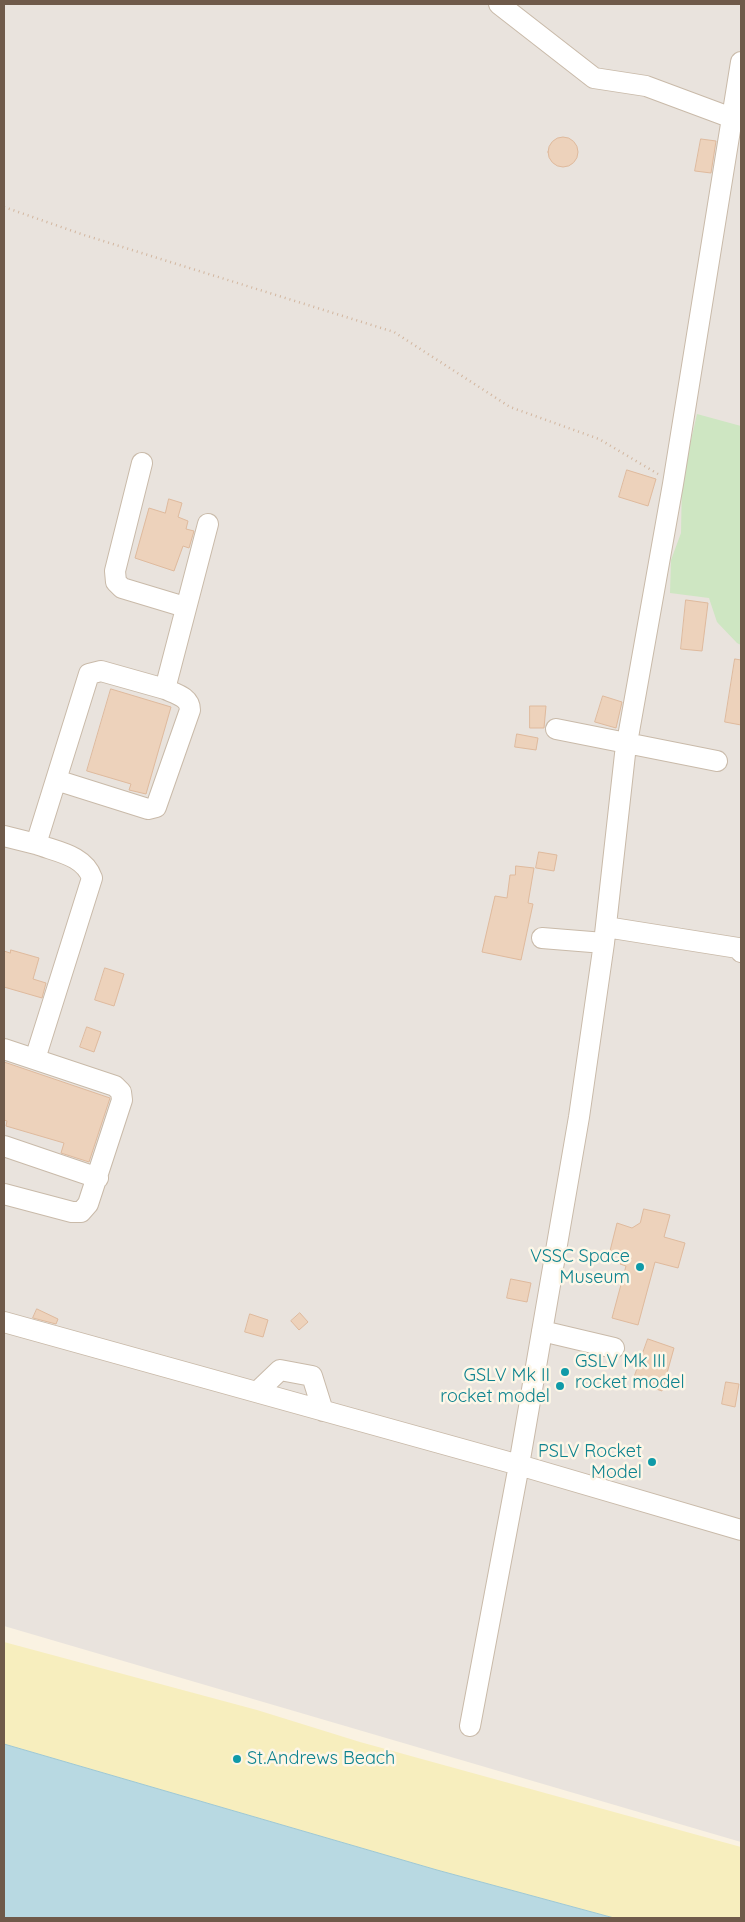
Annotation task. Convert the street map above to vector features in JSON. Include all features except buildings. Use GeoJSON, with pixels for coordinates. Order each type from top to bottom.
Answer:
{"type":"FeatureCollection","features":[{"type":"Feature","properties":{"kind":"street"},"geometry":{"type":"LineString","coordinates":[[499,4],[594,78],[646,86],[732,118]]}},
{"type":"Feature","properties":{"kind":"street"},"geometry":{"type":"LineString","coordinates":[[470,1726],[519,1465],[579,1116],[605,935],[627,742],[673,484],[732,118],[739,85],[741,62]]}},
{"type":"Feature","properties":{"kind":"street"},"geometry":{"type":"LineString","coordinates":[[142,463],[115,571],[116,582],[122,588],[185,607]]}},
{"type":"Feature","properties":{"kind":"street"},"geometry":{"type":"LineString","coordinates":[[165,690],[208,524]]}},
{"type":"Feature","properties":{"kind":"street"},"geometry":{"type":"LineString","coordinates":[[36,844],[89,674],[101,671],[165,690],[185,698],[190,706],[156,807],[148,810],[56,780]]}},
{"type":"Feature","properties":{"kind":"street"},"geometry":{"type":"LineString","coordinates":[[556,729],[717,761]]}},
{"type":"Feature","properties":{"kind":"street"},"geometry":{"type":"LineString","coordinates":[[4,836],[36,844],[78,859],[85,864],[92,878],[35,1059]]}},
{"type":"Feature","properties":{"kind":"street"},"geometry":{"type":"LineString","coordinates":[[542,938],[605,935],[738,948],[741,952]]}},
{"type":"Feature","properties":{"kind":"street"},"geometry":{"type":"LineString","coordinates":[[4,1049],[115,1086],[121,1092],[122,1100],[88,1204],[78,1213],[4,1194]]}},
{"type":"Feature","properties":{"kind":"street"},"geometry":{"type":"LineString","coordinates":[[4,1146],[98,1178]]}},
{"type":"Feature","properties":{"kind":"street"},"geometry":{"type":"LineString","coordinates":[[4,1322],[519,1465],[741,1530]]}},
{"type":"Feature","properties":{"kind":"street"},"geometry":{"type":"LineString","coordinates":[[542,1331],[614,1348]]}},
{"type":"Feature","properties":{"kind":"street"},"geometry":{"type":"LineString","coordinates":[[257,1392],[280,1370],[312,1376],[323,1411]]}},
{"type":"Feature","properties":{"kind":"path"},"geometry":{"type":"LineString","coordinates":[[4,207],[84,235],[394,332],[510,407],[600,439],[673,484]]}},
{"type":"Feature","properties":{"kind":"shaded area"},"geometry":{"type":"Polygon","coordinates":[[[4,4],[741,4],[741,1842],[4,1626],[4,4]]]}},
{"type":"Feature","properties":{"kind":"green space"},"geometry":{"type":"Polygon","coordinates":[[[697,414],[741,426],[741,645],[717,622],[709,598],[670,593],[671,560],[681,533],[682,479],[697,414]]]}},
{"type":"Feature","properties":{"kind":"sand","name":"St.Andrews Beach"},"geometry":{"type":"Polygon","coordinates":[[[4,1642],[257,1710],[360,1742],[741,1847],[741,1918],[614,1918],[437,1870],[4,1744],[4,1642]]]}},
{"type":"Feature","properties":{"kind":"water"},"geometry":{"type":"Polygon","coordinates":[[[4,1744],[437,1870],[614,1918],[4,1918],[4,1744]]]}},
{"type":"Feature","properties":{"kind":"place","name":"VSSC Space Museum"},"geometry":{"type":"Point","coordinates":[640,1267]}},
{"type":"Feature","properties":{"kind":"place","name":"GSLV Mk III rocket model"},"geometry":{"type":"Point","coordinates":[565,1372]}},
{"type":"Feature","properties":{"kind":"place","name":"GSLV Mk II rocket model"},"geometry":{"type":"Point","coordinates":[560,1386]}},
{"type":"Feature","properties":{"kind":"place","name":"PSLV Rocket Model"},"geometry":{"type":"Point","coordinates":[652,1462]}},
{"type":"Feature","properties":{"kind":"place","name":"St.Andrews Beach"},"geometry":{"type":"Point","coordinates":[237,1759]}}]}
